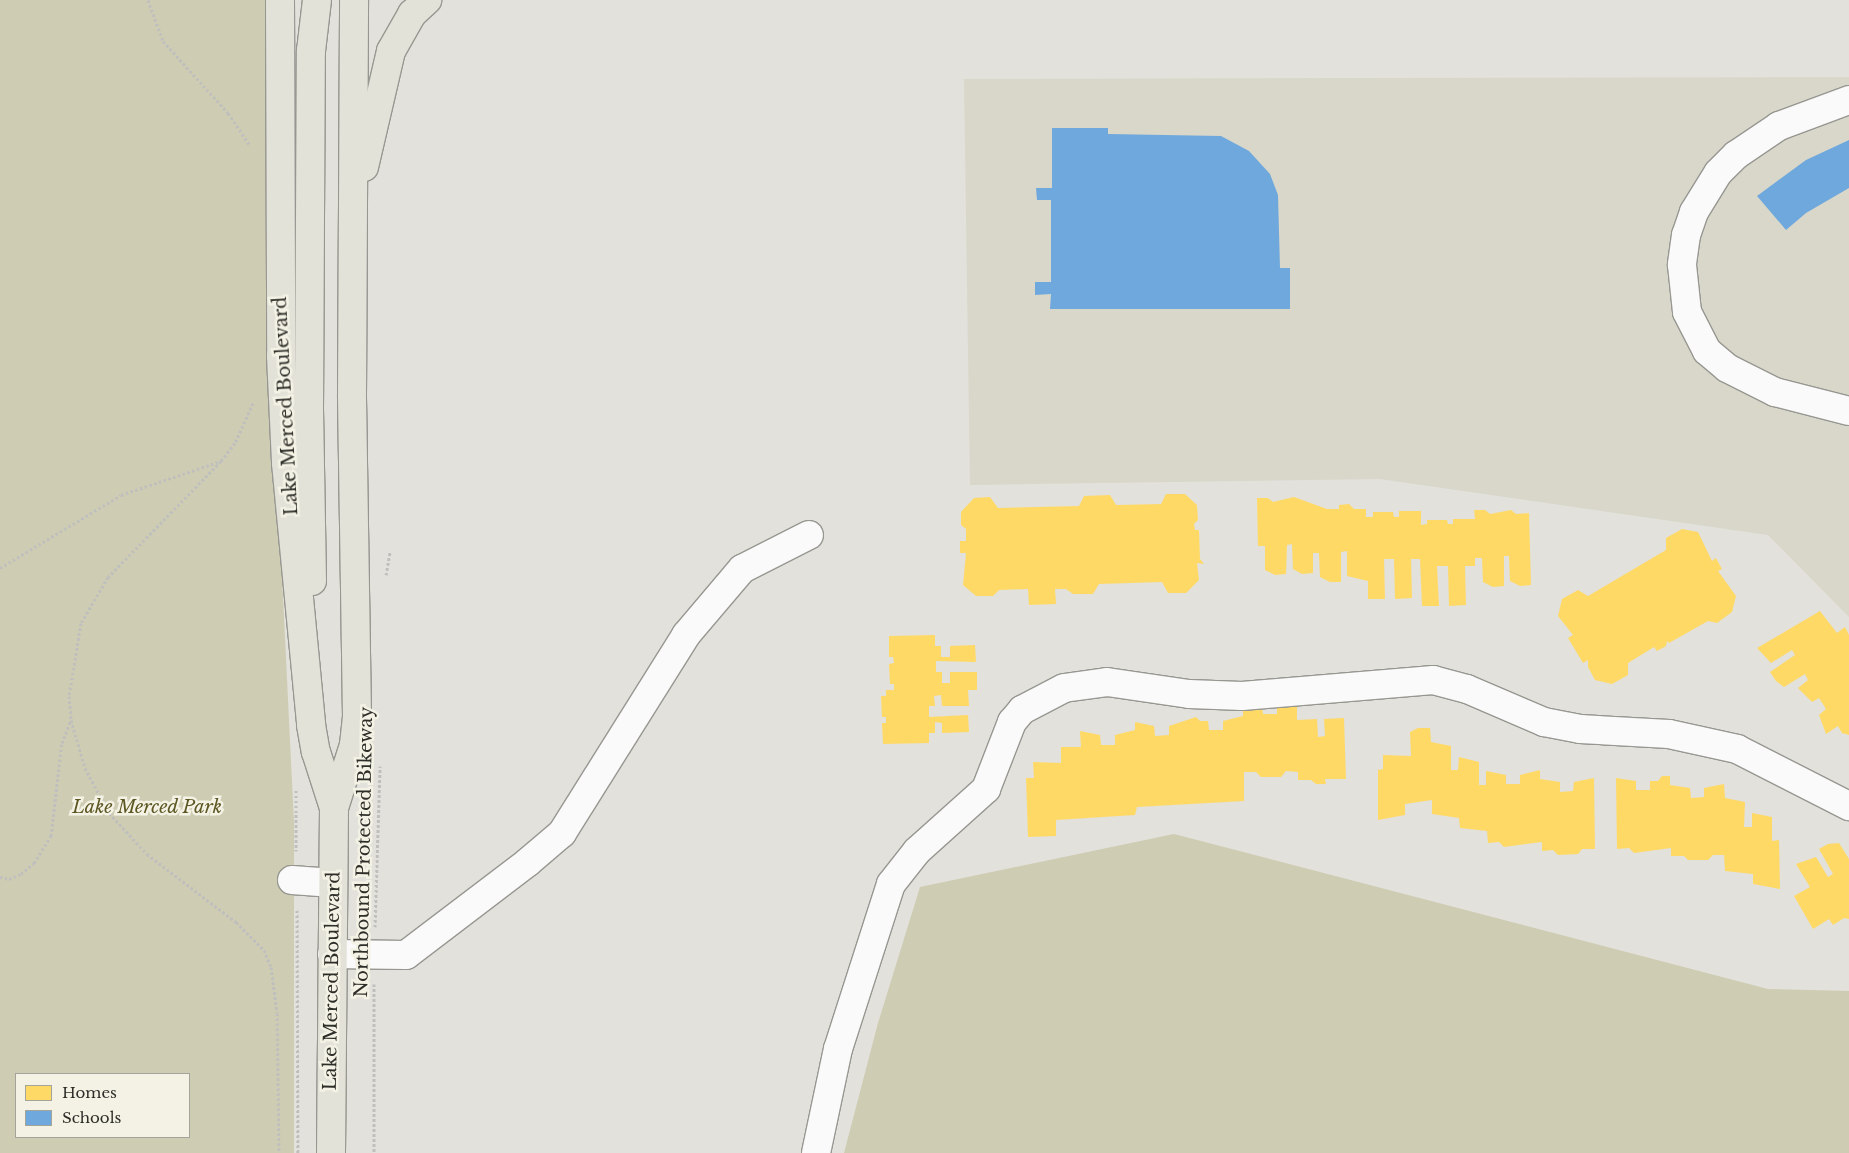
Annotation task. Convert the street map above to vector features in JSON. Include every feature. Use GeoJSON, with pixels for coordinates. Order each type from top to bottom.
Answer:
{"type":"FeatureCollection","features":[{"type":"Feature","properties":{"kind":"main road","name":"Lake Merced Boulevard"},"geometry":{"type":"LineString","coordinates":[[280,0],[283,411],[311,725],[316,752],[334,808]]}},
{"type":"Feature","properties":{"kind":"main road"},"geometry":{"type":"LineString","coordinates":[[311,725],[311,61],[317,0]]}},
{"type":"Feature","properties":{"kind":"main road","name":"Lake Merced Boulevard"},"geometry":{"type":"LineString","coordinates":[[331,1153],[334,808],[354,744],[357,716],[353,217],[354,0]]}},
{"type":"Feature","properties":{"kind":"main road"},"geometry":{"type":"LineString","coordinates":[[353,217],[391,51],[412,14],[427,0]]}},
{"type":"Feature","properties":{"kind":"street"},"geometry":{"type":"LineString","coordinates":[[1849,100],[1779,126],[1736,155],[1718,173],[1694,212],[1686,235],[1682,264],[1687,312],[1708,351],[1727,368],[1775,392],[1849,411]]}},
{"type":"Feature","properties":{"kind":"street"},"geometry":{"type":"LineString","coordinates":[[332,954],[406,955],[528,862],[562,833],[686,635],[742,568],[809,535]]}},
{"type":"Feature","properties":{"kind":"street"},"geometry":{"type":"LineString","coordinates":[[816,1153],[838,1049],[891,884],[917,851],[986,789],[1012,722],[1022,710],[1064,688],[1107,682],[1189,694],[1242,696],[1433,680],[1467,689],[1544,722],[1580,729],[1670,734],[1737,749],[1849,806]]}},
{"type":"Feature","properties":{"kind":"street"},"geometry":{"type":"LineString","coordinates":[[292,880],[333,883]]}},
{"type":"Feature","properties":{"kind":"path"},"geometry":{"type":"LineString","coordinates":[[148,0],[163,41],[228,113],[254,155]]}},
{"type":"Feature","properties":{"kind":"path"},"geometry":{"type":"LineString","coordinates":[[255,394],[246,422],[221,461],[127,554],[93,600],[81,623],[75,647],[69,696],[71,720],[85,768],[109,813],[147,854],[236,922],[264,950],[271,967],[277,1013],[279,1153]]}},
{"type":"Feature","properties":{"kind":"path"},"geometry":{"type":"LineString","coordinates":[[0,568],[121,495],[221,461]]}},
{"type":"Feature","properties":{"kind":"path"},"geometry":{"type":"LineString","coordinates":[[384,584],[390,552]]}},
{"type":"Feature","properties":{"kind":"path"},"geometry":{"type":"LineString","coordinates":[[0,878],[9,879],[21,874],[34,863],[51,836],[61,750],[71,720]]}},
{"type":"Feature","properties":{"kind":"path","name":"Northbound Protected Bikeway"},"geometry":{"type":"LineString","coordinates":[[374,1153],[374,955],[380,760]]}},
{"type":"Feature","properties":{"kind":"shaded area"},"geometry":{"type":"Polygon","coordinates":[[[1849,77],[1849,617],[1768,535],[1380,479],[970,485],[964,79],[1849,77]]]}},
{"type":"Feature","properties":{"kind":"green space","name":"Lake Merced Park"},"geometry":{"type":"Polygon","coordinates":[[[0,0],[269,0],[273,391],[294,823],[294,1153],[0,1153],[0,0]]]}},
{"type":"Feature","properties":{"kind":"green space"},"geometry":{"type":"Polygon","coordinates":[[[1174,834],[1768,989],[1849,991],[1849,1153],[844,1153],[878,1023],[920,887],[1174,834]]]}},
{"type":"Feature","properties":{"kind":"building: Homes"},"geometry":{"type":"Polygon","coordinates":[[[1166,494],[1185,494],[1197,505],[1198,520],[1194,524],[1195,530],[1199,530],[1200,559],[1204,564],[1197,563],[1199,580],[1186,593],[1168,593],[1162,582],[1099,584],[1093,594],[1073,594],[1066,589],[1055,589],[1056,604],[1029,605],[1028,589],[999,590],[993,596],[976,596],[963,585],[966,553],[960,553],[960,541],[966,541],[966,529],[961,525],[961,512],[974,498],[990,497],[998,508],[1079,506],[1084,496],[1110,495],[1116,505],[1161,504],[1166,494]]]}},
{"type":"Feature","properties":{"kind":"building: Homes"},"geometry":{"type":"Polygon","coordinates":[[[1294,497],[1327,509],[1339,509],[1339,505],[1349,504],[1354,509],[1366,509],[1366,517],[1373,517],[1373,512],[1393,512],[1394,517],[1399,517],[1399,511],[1421,511],[1421,525],[1427,524],[1427,520],[1447,520],[1448,524],[1453,524],[1453,519],[1475,519],[1474,510],[1485,510],[1490,514],[1511,510],[1516,514],[1529,513],[1531,585],[1520,586],[1510,581],[1509,556],[1504,556],[1504,586],[1493,587],[1483,582],[1482,558],[1475,558],[1475,566],[1465,566],[1466,605],[1449,606],[1448,566],[1437,566],[1439,606],[1422,606],[1420,559],[1411,559],[1412,598],[1395,599],[1394,559],[1384,559],[1385,599],[1368,599],[1368,581],[1347,576],[1347,551],[1341,552],[1341,582],[1330,582],[1320,577],[1319,553],[1313,553],[1313,573],[1302,574],[1293,569],[1292,544],[1287,545],[1286,574],[1275,575],[1265,570],[1265,546],[1258,546],[1257,498],[1268,498],[1273,502],[1294,497]]]}},
{"type":"Feature","properties":{"kind":"building: Homes"},"geometry":{"type":"Polygon","coordinates":[[[1682,529],[1698,532],[1712,561],[1716,558],[1722,569],[1718,571],[1736,596],[1732,612],[1717,623],[1708,621],[1669,643],[1667,641],[1666,646],[1657,651],[1654,647],[1628,663],[1628,675],[1612,684],[1595,680],[1588,667],[1588,660],[1583,663],[1568,638],[1573,635],[1558,616],[1562,599],[1578,590],[1588,596],[1666,550],[1666,538],[1682,529]]]}},
{"type":"Feature","properties":{"kind":"building: Homes"},"geometry":{"type":"Polygon","coordinates":[[[1820,611],[1837,633],[1845,627],[1849,635],[1849,735],[1842,733],[1838,726],[1826,734],[1819,715],[1826,709],[1819,698],[1812,702],[1798,688],[1808,680],[1805,674],[1784,687],[1776,681],[1770,672],[1795,655],[1792,650],[1771,663],[1757,648],[1820,611]]]}},
{"type":"Feature","properties":{"kind":"building: Homes"},"geometry":{"type":"Polygon","coordinates":[[[935,635],[935,646],[941,646],[941,657],[950,657],[950,646],[975,645],[976,662],[936,661],[936,672],[942,672],[942,683],[950,683],[950,672],[977,672],[977,690],[968,690],[969,706],[942,706],[941,695],[934,696],[935,706],[929,706],[929,717],[968,715],[969,732],[942,733],[942,723],[935,722],[935,733],[929,733],[929,743],[883,744],[882,723],[886,723],[886,717],[882,717],[881,696],[886,696],[886,690],[894,690],[894,684],[890,684],[889,664],[894,663],[893,657],[889,657],[889,636],[935,635]]]}},
{"type":"Feature","properties":{"kind":"building: Homes"},"geometry":{"type":"Polygon","coordinates":[[[1297,700],[1297,720],[1317,719],[1318,737],[1325,736],[1324,719],[1344,718],[1346,779],[1325,779],[1326,784],[1316,784],[1311,780],[1298,780],[1298,772],[1286,771],[1281,777],[1261,777],[1256,772],[1244,772],[1244,801],[1137,807],[1135,815],[1056,820],[1056,836],[1028,837],[1026,778],[1034,778],[1033,762],[1061,763],[1061,747],[1081,747],[1080,731],[1100,735],[1101,745],[1115,745],[1115,735],[1135,730],[1135,722],[1154,726],[1155,736],[1169,735],[1169,726],[1196,717],[1200,721],[1208,721],[1209,730],[1223,730],[1223,721],[1243,716],[1243,701],[1262,705],[1263,714],[1277,714],[1277,705],[1297,700]]]}},
{"type":"Feature","properties":{"kind":"building: Homes"},"geometry":{"type":"Polygon","coordinates":[[[1418,728],[1430,728],[1431,742],[1451,746],[1451,770],[1458,770],[1459,757],[1479,762],[1479,785],[1486,785],[1486,771],[1506,775],[1506,784],[1520,784],[1520,775],[1540,770],[1540,779],[1560,782],[1560,792],[1573,791],[1574,782],[1594,778],[1595,849],[1582,849],[1578,854],[1558,855],[1553,850],[1542,851],[1542,842],[1504,847],[1499,842],[1488,843],[1487,831],[1460,828],[1459,818],[1432,814],[1432,800],[1405,804],[1405,815],[1378,820],[1378,770],[1383,769],[1383,755],[1411,756],[1410,732],[1418,728]]]}},
{"type":"Feature","properties":{"kind":"building: Homes"},"geometry":{"type":"Polygon","coordinates":[[[1662,776],[1670,776],[1670,785],[1690,788],[1691,798],[1704,797],[1704,788],[1724,784],[1725,798],[1745,802],[1744,827],[1752,827],[1752,813],[1772,817],[1772,841],[1779,840],[1780,889],[1753,884],[1753,874],[1725,871],[1724,855],[1713,855],[1708,860],[1688,860],[1684,856],[1671,856],[1671,848],[1634,853],[1629,848],[1617,849],[1616,778],[1636,781],[1636,790],[1650,790],[1650,781],[1658,781],[1662,776]]]}},
{"type":"Feature","properties":{"kind":"building: Homes"},"geometry":{"type":"Polygon","coordinates":[[[1839,843],[1849,859],[1849,919],[1844,918],[1833,925],[1829,919],[1813,929],[1794,896],[1810,887],[1796,864],[1816,857],[1828,877],[1833,874],[1819,849],[1828,844],[1839,843]]]}},
{"type":"Feature","properties":{"kind":"building: Schools"},"geometry":{"type":"Polygon","coordinates":[[[1052,128],[1108,128],[1108,134],[1221,136],[1249,151],[1270,174],[1278,195],[1280,268],[1290,268],[1290,309],[1050,309],[1051,294],[1035,295],[1035,282],[1051,282],[1051,200],[1037,200],[1036,188],[1052,188],[1052,128]]]}},
{"type":"Feature","properties":{"kind":"building: Schools"},"geometry":{"type":"Polygon","coordinates":[[[1849,140],[1849,188],[1806,213],[1786,230],[1757,196],[1806,160],[1849,140]]]}}]}
